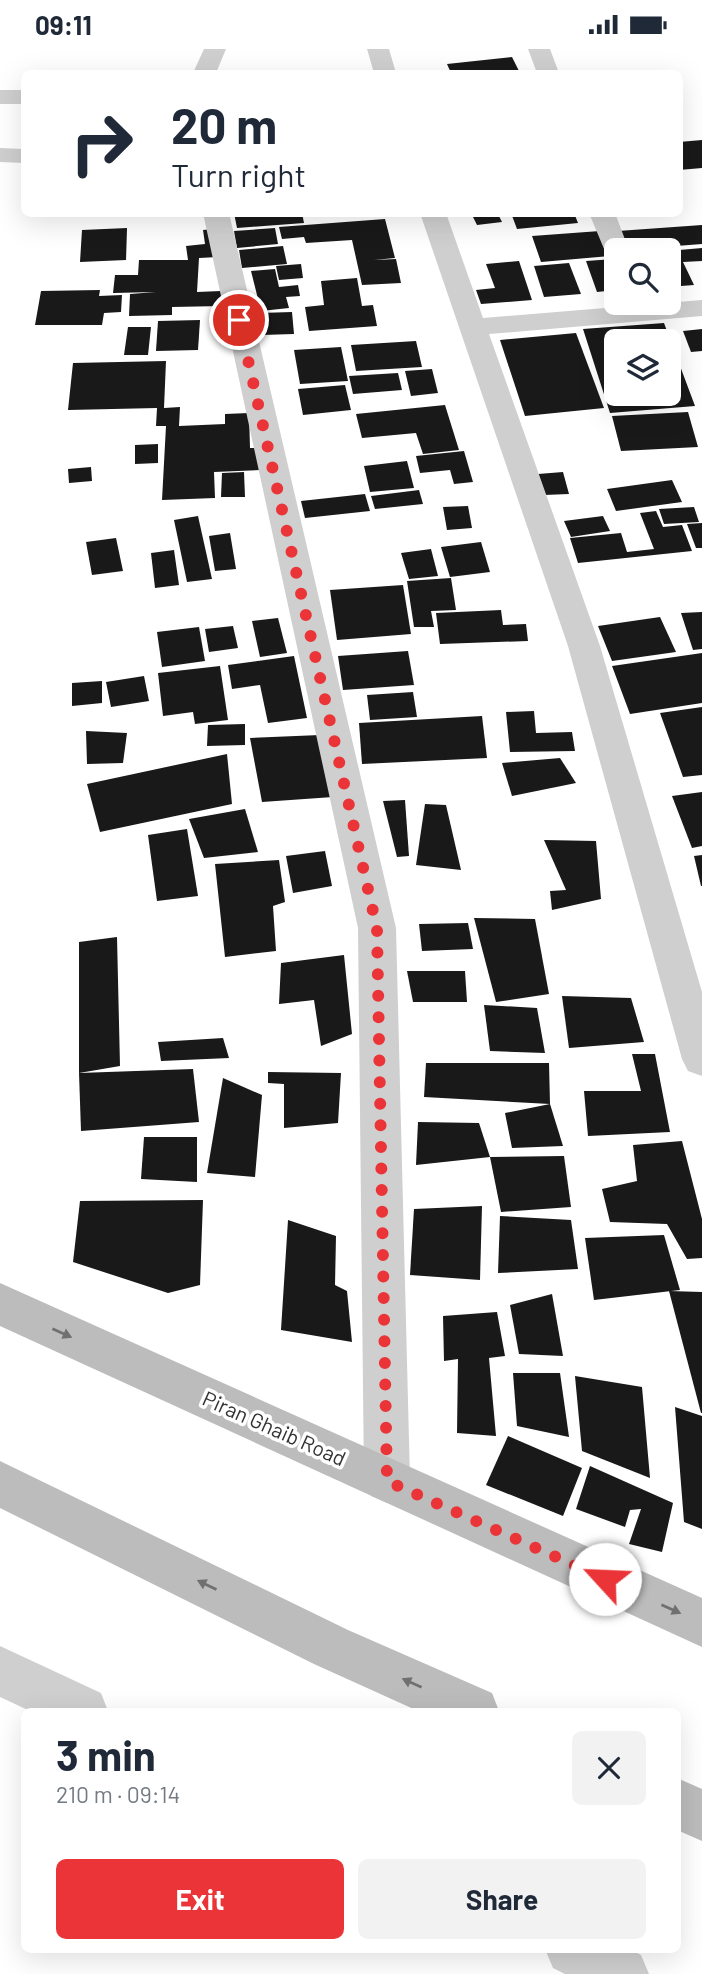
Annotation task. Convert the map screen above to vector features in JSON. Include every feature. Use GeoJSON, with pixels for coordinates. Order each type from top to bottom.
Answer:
{"type":"FeatureCollection","features":[{"type":"Feature","properties":{"kind":"main road","name":"Piran Ghaib Road"},"geometry":{"type":"LineString","coordinates":[[0,1304],[702,1623]]}},
{"type":"Feature","properties":{"kind":"main road"},"geometry":{"type":"LineString","coordinates":[[0,1484],[331,1647],[467,1708]]}},
{"type":"Feature","properties":{"kind":"main road"},"geometry":{"type":"LineString","coordinates":[[681,1806],[702,1815]]}},
{"type":"Feature","properties":{"kind":"street"},"geometry":{"type":"LineString","coordinates":[[206,70],[215,49]]}},
{"type":"Feature","properties":{"kind":"street"},"geometry":{"type":"LineString","coordinates":[[378,49],[384,70]]}},
{"type":"Feature","properties":{"kind":"street"},"geometry":{"type":"LineString","coordinates":[[539,49],[547,70]]}},
{"type":"Feature","properties":{"kind":"street"},"geometry":{"type":"LineString","coordinates":[[0,97],[21,97]]}},
{"type":"Feature","properties":{"kind":"street"},"geometry":{"type":"LineString","coordinates":[[0,155],[21,156]]}},
{"type":"Feature","properties":{"kind":"street"},"geometry":{"type":"LineString","coordinates":[[217,217],[377,929],[387,1481]]}},
{"type":"Feature","properties":{"kind":"street"},"geometry":{"type":"LineString","coordinates":[[434,217],[584,646],[702,1059]]}},
{"type":"Feature","properties":{"kind":"street"},"geometry":{"type":"LineString","coordinates":[[604,217],[611,238]]}},
{"type":"Feature","properties":{"kind":"street"},"geometry":{"type":"LineString","coordinates":[[681,308],[702,308]]}},
{"type":"Feature","properties":{"kind":"street"},"geometry":{"type":"LineString","coordinates":[[473,327],[604,312]]}},
{"type":"Feature","properties":{"kind":"street"},"geometry":{"type":"LineString","coordinates":[[0,1671],[77,1708]]}},
{"type":"Feature","properties":{"kind":"street"},"geometry":{"type":"LineString","coordinates":[[580,1953],[622,1974]]}},
{"type":"Feature","properties":{"kind":"building"},"geometry":{"type":"Polygon","coordinates":[[[512,57],[518,70],[450,70],[447,64],[512,57]]]}},
{"type":"Feature","properties":{"kind":"building"},"geometry":{"type":"Polygon","coordinates":[[[702,140],[702,168],[683,170],[683,142],[702,140]]]}},
{"type":"Feature","properties":{"kind":"building"},"geometry":{"type":"Polygon","coordinates":[[[235,217],[303,217],[304,223],[237,228],[235,217]]]}},
{"type":"Feature","properties":{"kind":"building"},"geometry":{"type":"Polygon","coordinates":[[[473,217],[500,217],[502,222],[477,225],[473,217]]]}},
{"type":"Feature","properties":{"kind":"building"},"geometry":{"type":"Polygon","coordinates":[[[512,217],[576,217],[578,223],[517,229],[512,217]]]}},
{"type":"Feature","properties":{"kind":"building"},"geometry":{"type":"Polygon","coordinates":[[[385,219],[395,258],[374,260],[396,259],[401,283],[362,285],[352,240],[306,243],[304,237],[282,239],[279,227],[385,219]]]}},
{"type":"Feature","properties":{"kind":"building"},"geometry":{"type":"Polygon","coordinates":[[[702,225],[702,244],[681,246],[681,238],[621,238],[618,231],[702,225]]]}},
{"type":"Feature","properties":{"kind":"building"},"geometry":{"type":"Polygon","coordinates":[[[127,228],[126,260],[80,262],[82,230],[127,228]]]}},
{"type":"Feature","properties":{"kind":"building"},"geometry":{"type":"Polygon","coordinates":[[[275,228],[278,244],[237,248],[234,231],[275,228]]]}},
{"type":"Feature","properties":{"kind":"building"},"geometry":{"type":"Polygon","coordinates":[[[213,229],[218,257],[199,258],[197,292],[221,291],[222,306],[172,307],[172,315],[129,316],[130,294],[156,292],[113,293],[115,275],[138,275],[139,260],[188,260],[186,246],[205,244],[203,230],[213,229]]]}},
{"type":"Feature","properties":{"kind":"building"},"geometry":{"type":"Polygon","coordinates":[[[600,231],[604,241],[604,257],[541,262],[532,236],[600,231]]]}},
{"type":"Feature","properties":{"kind":"building"},"geometry":{"type":"Polygon","coordinates":[[[283,246],[287,264],[242,268],[239,250],[283,246]]]}},
{"type":"Feature","properties":{"kind":"building"},"geometry":{"type":"Polygon","coordinates":[[[702,248],[702,261],[683,262],[694,285],[681,286],[681,250],[702,248]]]}},
{"type":"Feature","properties":{"kind":"building"},"geometry":{"type":"Polygon","coordinates":[[[604,260],[604,291],[597,292],[586,261],[604,260]]]}},
{"type":"Feature","properties":{"kind":"building"},"geometry":{"type":"Polygon","coordinates":[[[519,261],[532,300],[481,304],[476,290],[495,288],[486,264],[519,261]]]}},
{"type":"Feature","properties":{"kind":"building"},"geometry":{"type":"Polygon","coordinates":[[[569,263],[581,294],[544,297],[534,266],[569,263]]]}},
{"type":"Feature","properties":{"kind":"building"},"geometry":{"type":"Polygon","coordinates":[[[301,264],[303,278],[279,280],[276,266],[301,264]]]}},
{"type":"Feature","properties":{"kind":"building"},"geometry":{"type":"Polygon","coordinates":[[[275,269],[279,287],[298,285],[300,296],[286,297],[289,308],[261,311],[251,271],[275,269]]]}},
{"type":"Feature","properties":{"kind":"building"},"geometry":{"type":"Polygon","coordinates":[[[357,278],[362,306],[373,305],[377,326],[309,331],[305,307],[324,305],[321,281],[357,278]]]}},
{"type":"Feature","properties":{"kind":"building"},"geometry":{"type":"Polygon","coordinates":[[[100,290],[99,296],[122,295],[121,312],[104,313],[102,325],[35,325],[41,291],[100,290]]]}},
{"type":"Feature","properties":{"kind":"building"},"geometry":{"type":"Polygon","coordinates":[[[292,312],[294,334],[262,335],[260,313],[292,312]]]}},
{"type":"Feature","properties":{"kind":"building"},"geometry":{"type":"Polygon","coordinates":[[[200,320],[198,350],[156,351],[158,321],[200,320]]]}},
{"type":"Feature","properties":{"kind":"building"},"geometry":{"type":"Polygon","coordinates":[[[664,323],[666,329],[604,329],[604,394],[583,329],[664,323]]]}},
{"type":"Feature","properties":{"kind":"building"},"geometry":{"type":"Polygon","coordinates":[[[128,327],[151,327],[148,355],[124,355],[128,327]]]}},
{"type":"Feature","properties":{"kind":"building"},"geometry":{"type":"Polygon","coordinates":[[[702,329],[702,351],[691,352],[683,331],[702,329]]]}},
{"type":"Feature","properties":{"kind":"building"},"geometry":{"type":"Polygon","coordinates":[[[576,333],[604,408],[525,416],[500,340],[576,333]]]}},
{"type":"Feature","properties":{"kind":"building"},"geometry":{"type":"Polygon","coordinates":[[[416,341],[422,367],[356,371],[351,345],[416,341]]]}},
{"type":"Feature","properties":{"kind":"building"},"geometry":{"type":"Polygon","coordinates":[[[341,347],[348,381],[300,384],[294,350],[341,347]]]}},
{"type":"Feature","properties":{"kind":"building"},"geometry":{"type":"Polygon","coordinates":[[[166,361],[164,408],[180,407],[179,426],[225,424],[225,414],[249,413],[250,448],[260,448],[261,470],[214,472],[215,498],[162,500],[166,426],[156,426],[157,408],[68,410],[73,363],[166,361]]]}},
{"type":"Feature","properties":{"kind":"building"},"geometry":{"type":"Polygon","coordinates":[[[432,369],[438,393],[411,396],[405,371],[432,369]]]}},
{"type":"Feature","properties":{"kind":"building"},"geometry":{"type":"Polygon","coordinates":[[[681,369],[695,406],[610,413],[608,406],[681,406],[681,369]]]}},
{"type":"Feature","properties":{"kind":"building"},"geometry":{"type":"Polygon","coordinates":[[[398,373],[402,390],[353,394],[349,376],[398,373]]]}},
{"type":"Feature","properties":{"kind":"building"},"geometry":{"type":"Polygon","coordinates":[[[345,385],[351,410],[303,415],[298,389],[345,385]]]}},
{"type":"Feature","properties":{"kind":"building"},"geometry":{"type":"Polygon","coordinates":[[[445,405],[459,450],[423,454],[416,433],[362,438],[356,414],[445,405]]]}},
{"type":"Feature","properties":{"kind":"building"},"geometry":{"type":"Polygon","coordinates":[[[688,412],[698,447],[621,451],[612,416],[688,412]]]}},
{"type":"Feature","properties":{"kind":"building"},"geometry":{"type":"Polygon","coordinates":[[[158,444],[158,463],[135,464],[135,445],[158,444]]]}},
{"type":"Feature","properties":{"kind":"building"},"geometry":{"type":"Polygon","coordinates":[[[464,451],[473,482],[454,484],[450,470],[420,473],[416,456],[464,451]]]}},
{"type":"Feature","properties":{"kind":"building"},"geometry":{"type":"Polygon","coordinates":[[[407,461],[414,488],[370,492],[364,466],[407,461]]]}},
{"type":"Feature","properties":{"kind":"building"},"geometry":{"type":"Polygon","coordinates":[[[91,467],[92,481],[69,483],[68,469],[91,467]]]}},
{"type":"Feature","properties":{"kind":"building"},"geometry":{"type":"Polygon","coordinates":[[[244,472],[245,497],[221,497],[222,473],[244,472]]]}},
{"type":"Feature","properties":{"kind":"building"},"geometry":{"type":"Polygon","coordinates":[[[563,472],[569,494],[544,495],[538,474],[563,472]]]}},
{"type":"Feature","properties":{"kind":"building"},"geometry":{"type":"Polygon","coordinates":[[[672,480],[682,502],[616,511],[607,489],[672,480]]]}},
{"type":"Feature","properties":{"kind":"building"},"geometry":{"type":"Polygon","coordinates":[[[419,490],[423,504],[375,509],[371,496],[419,490]]]}},
{"type":"Feature","properties":{"kind":"building"},"geometry":{"type":"Polygon","coordinates":[[[365,494],[370,511],[305,518],[301,501],[365,494]]]}},
{"type":"Feature","properties":{"kind":"building"},"geometry":{"type":"Polygon","coordinates":[[[468,506],[472,528],[447,530],[443,507],[468,506]]]}},
{"type":"Feature","properties":{"kind":"building"},"geometry":{"type":"Polygon","coordinates":[[[694,507],[699,522],[664,524],[659,509],[694,507]]]}},
{"type":"Feature","properties":{"kind":"building"},"geometry":{"type":"Polygon","coordinates":[[[656,511],[663,527],[682,525],[692,551],[578,563],[570,538],[621,533],[627,552],[654,549],[640,513],[656,511]]]}},
{"type":"Feature","properties":{"kind":"building"},"geometry":{"type":"Polygon","coordinates":[[[198,516],[212,579],[187,582],[174,520],[198,516]]]}},
{"type":"Feature","properties":{"kind":"building"},"geometry":{"type":"Polygon","coordinates":[[[603,516],[610,531],[571,537],[564,521],[603,516]]]}},
{"type":"Feature","properties":{"kind":"building"},"geometry":{"type":"Polygon","coordinates":[[[702,523],[702,548],[696,548],[687,524],[702,523]]]}},
{"type":"Feature","properties":{"kind":"building"},"geometry":{"type":"Polygon","coordinates":[[[230,533],[236,569],[215,571],[209,536],[230,533]]]}},
{"type":"Feature","properties":{"kind":"building"},"geometry":{"type":"Polygon","coordinates":[[[116,538],[123,571],[92,575],[86,542],[116,538]]]}},
{"type":"Feature","properties":{"kind":"building"},"geometry":{"type":"Polygon","coordinates":[[[481,542],[490,572],[450,577],[441,547],[481,542]]]}},
{"type":"Feature","properties":{"kind":"building"},"geometry":{"type":"Polygon","coordinates":[[[431,549],[438,576],[409,579],[401,553],[431,549]]]}},
{"type":"Feature","properties":{"kind":"building"},"geometry":{"type":"Polygon","coordinates":[[[174,550],[179,585],[155,588],[151,553],[174,550]]]}},
{"type":"Feature","properties":{"kind":"building"},"geometry":{"type":"Polygon","coordinates":[[[451,578],[456,610],[431,611],[434,627],[414,627],[407,581],[451,578]]]}},
{"type":"Feature","properties":{"kind":"building"},"geometry":{"type":"Polygon","coordinates":[[[403,585],[411,634],[337,640],[330,590],[403,585]]]}},
{"type":"Feature","properties":{"kind":"building"},"geometry":{"type":"Polygon","coordinates":[[[501,610],[503,625],[526,624],[528,641],[440,644],[436,613],[501,610]]]}},
{"type":"Feature","properties":{"kind":"building"},"geometry":{"type":"Polygon","coordinates":[[[702,612],[702,649],[693,650],[681,613],[702,612]]]}},
{"type":"Feature","properties":{"kind":"building"},"geometry":{"type":"Polygon","coordinates":[[[660,617],[676,652],[612,661],[598,626],[660,617]]]}},
{"type":"Feature","properties":{"kind":"building"},"geometry":{"type":"Polygon","coordinates":[[[278,618],[287,653],[260,657],[252,621],[278,618]]]}},
{"type":"Feature","properties":{"kind":"building"},"geometry":{"type":"Polygon","coordinates":[[[233,626],[238,648],[209,652],[205,629],[233,626]]]}},
{"type":"Feature","properties":{"kind":"building"},"geometry":{"type":"Polygon","coordinates":[[[199,627],[205,661],[162,667],[157,632],[199,627]]]}},
{"type":"Feature","properties":{"kind":"building"},"geometry":{"type":"Polygon","coordinates":[[[408,651],[414,685],[343,690],[338,656],[408,651]]]}},
{"type":"Feature","properties":{"kind":"building"},"geometry":{"type":"Polygon","coordinates":[[[702,653],[702,703],[630,714],[612,666],[702,653]]]}},
{"type":"Feature","properties":{"kind":"building"},"geometry":{"type":"Polygon","coordinates":[[[294,656],[307,718],[268,723],[260,685],[232,689],[228,665],[294,656]]]}},
{"type":"Feature","properties":{"kind":"building"},"geometry":{"type":"Polygon","coordinates":[[[220,666],[228,720],[195,724],[193,712],[163,716],[158,673],[220,666]]]}},
{"type":"Feature","properties":{"kind":"building"},"geometry":{"type":"Polygon","coordinates":[[[144,676],[149,701],[111,707],[106,682],[144,676]]]}},
{"type":"Feature","properties":{"kind":"building"},"geometry":{"type":"Polygon","coordinates":[[[102,681],[102,703],[72,706],[72,683],[102,681]]]}},
{"type":"Feature","properties":{"kind":"building"},"geometry":{"type":"Polygon","coordinates":[[[413,692],[417,717],[370,720],[367,695],[413,692]]]}},
{"type":"Feature","properties":{"kind":"building"},"geometry":{"type":"Polygon","coordinates":[[[702,707],[702,775],[683,777],[660,713],[702,707]]]}},
{"type":"Feature","properties":{"kind":"building"},"geometry":{"type":"Polygon","coordinates":[[[534,711],[536,733],[572,732],[575,751],[510,752],[506,712],[534,711]]]}},
{"type":"Feature","properties":{"kind":"building"},"geometry":{"type":"Polygon","coordinates":[[[482,716],[487,758],[362,764],[359,723],[482,716]]]}},
{"type":"Feature","properties":{"kind":"building"},"geometry":{"type":"Polygon","coordinates":[[[245,724],[245,745],[207,746],[208,725],[245,724]]]}},
{"type":"Feature","properties":{"kind":"building"},"geometry":{"type":"Polygon","coordinates":[[[86,731],[127,733],[123,763],[87,764],[86,731]]]}},
{"type":"Feature","properties":{"kind":"building"},"geometry":{"type":"Polygon","coordinates":[[[320,735],[333,797],[262,802],[250,738],[320,735]]]}},
{"type":"Feature","properties":{"kind":"building"},"geometry":{"type":"Polygon","coordinates":[[[227,754],[232,804],[100,832],[87,784],[227,754]]]}},
{"type":"Feature","properties":{"kind":"building"},"geometry":{"type":"Polygon","coordinates":[[[560,758],[576,783],[512,796],[502,763],[560,758]]]}},
{"type":"Feature","properties":{"kind":"building"},"geometry":{"type":"Polygon","coordinates":[[[702,792],[702,846],[692,848],[672,796],[702,792]]]}},
{"type":"Feature","properties":{"kind":"building"},"geometry":{"type":"Polygon","coordinates":[[[405,800],[409,856],[397,857],[383,801],[405,800]]]}},
{"type":"Feature","properties":{"kind":"building"},"geometry":{"type":"Polygon","coordinates":[[[425,804],[446,805],[461,870],[416,865],[425,804]]]}},
{"type":"Feature","properties":{"kind":"building"},"geometry":{"type":"Polygon","coordinates":[[[245,809],[258,852],[204,858],[189,819],[245,809]]]}},
{"type":"Feature","properties":{"kind":"building"},"geometry":{"type":"Polygon","coordinates":[[[187,829],[198,896],[157,901],[148,835],[187,829]]]}},
{"type":"Feature","properties":{"kind":"building"},"geometry":{"type":"Polygon","coordinates":[[[544,840],[596,841],[601,899],[552,910],[550,891],[566,890],[544,840]]]}},
{"type":"Feature","properties":{"kind":"building"},"geometry":{"type":"Polygon","coordinates":[[[325,851],[332,886],[293,893],[286,856],[325,851]]]}},
{"type":"Feature","properties":{"kind":"building"},"geometry":{"type":"Polygon","coordinates":[[[702,855],[702,886],[701,886],[694,856],[702,855]]]}},
{"type":"Feature","properties":{"kind":"building"},"geometry":{"type":"Polygon","coordinates":[[[279,860],[285,902],[273,906],[276,951],[225,957],[215,864],[279,860]]]}},
{"type":"Feature","properties":{"kind":"building"},"geometry":{"type":"Polygon","coordinates":[[[474,918],[535,919],[549,994],[496,1002],[474,918]]]}},
{"type":"Feature","properties":{"kind":"building"},"geometry":{"type":"Polygon","coordinates":[[[468,923],[473,949],[422,951],[419,924],[468,923]]]}},
{"type":"Feature","properties":{"kind":"building"},"geometry":{"type":"Polygon","coordinates":[[[117,937],[120,1066],[79,1073],[79,942],[117,937]]]}},
{"type":"Feature","properties":{"kind":"building"},"geometry":{"type":"Polygon","coordinates":[[[344,955],[352,1034],[321,1046],[314,1000],[279,1004],[281,963],[344,955]]]}},
{"type":"Feature","properties":{"kind":"building"},"geometry":{"type":"Polygon","coordinates":[[[407,971],[465,971],[467,1002],[413,1002],[407,971]]]}},
{"type":"Feature","properties":{"kind":"building"},"geometry":{"type":"Polygon","coordinates":[[[562,996],[631,998],[644,1042],[569,1048],[562,996]]]}},
{"type":"Feature","properties":{"kind":"building"},"geometry":{"type":"Polygon","coordinates":[[[484,1005],[537,1008],[545,1053],[490,1051],[484,1005]]]}},
{"type":"Feature","properties":{"kind":"building"},"geometry":{"type":"Polygon","coordinates":[[[223,1038],[229,1058],[161,1061],[158,1042],[223,1038]]]}},
{"type":"Feature","properties":{"kind":"building"},"geometry":{"type":"Polygon","coordinates":[[[632,1054],[655,1054],[670,1132],[588,1136],[584,1091],[641,1091],[632,1054]]]}},
{"type":"Feature","properties":{"kind":"building"},"geometry":{"type":"Polygon","coordinates":[[[426,1063],[549,1063],[550,1104],[424,1097],[426,1063]]]}},
{"type":"Feature","properties":{"kind":"building"},"geometry":{"type":"Polygon","coordinates":[[[193,1069],[199,1122],[81,1131],[79,1073],[193,1069]]]}},
{"type":"Feature","properties":{"kind":"building"},"geometry":{"type":"Polygon","coordinates":[[[268,1072],[341,1073],[338,1123],[284,1128],[284,1084],[268,1083],[268,1072]]]}},
{"type":"Feature","properties":{"kind":"building"},"geometry":{"type":"Polygon","coordinates":[[[223,1078],[262,1095],[255,1177],[207,1173],[223,1078]]]}},
{"type":"Feature","properties":{"kind":"building"},"geometry":{"type":"Polygon","coordinates":[[[550,1104],[563,1146],[512,1148],[505,1113],[550,1104]]]}},
{"type":"Feature","properties":{"kind":"building"},"geometry":{"type":"Polygon","coordinates":[[[418,1122],[479,1123],[490,1157],[416,1165],[418,1122]]]}},
{"type":"Feature","properties":{"kind":"building"},"geometry":{"type":"Polygon","coordinates":[[[144,1137],[197,1137],[197,1182],[141,1179],[144,1137]]]}},
{"type":"Feature","properties":{"kind":"building"},"geometry":{"type":"Polygon","coordinates":[[[682,1141],[702,1219],[702,1258],[687,1259],[667,1224],[610,1222],[602,1189],[637,1181],[633,1145],[682,1141]]]}},
{"type":"Feature","properties":{"kind":"building"},"geometry":{"type":"Polygon","coordinates":[[[564,1156],[571,1207],[501,1212],[490,1157],[564,1156]]]}},
{"type":"Feature","properties":{"kind":"building"},"geometry":{"type":"Polygon","coordinates":[[[203,1200],[200,1285],[168,1293],[73,1262],[80,1201],[203,1200]]]}},
{"type":"Feature","properties":{"kind":"building"},"geometry":{"type":"Polygon","coordinates":[[[482,1206],[480,1280],[410,1275],[414,1209],[482,1206]]]}},
{"type":"Feature","properties":{"kind":"building"},"geometry":{"type":"Polygon","coordinates":[[[500,1216],[571,1220],[578,1269],[498,1273],[500,1216]]]}},
{"type":"Feature","properties":{"kind":"building"},"geometry":{"type":"Polygon","coordinates":[[[288,1220],[336,1236],[335,1285],[347,1291],[352,1342],[281,1330],[288,1220]]]}},
{"type":"Feature","properties":{"kind":"building"},"geometry":{"type":"Polygon","coordinates":[[[664,1235],[680,1290],[594,1300],[585,1238],[664,1235]]]}},
{"type":"Feature","properties":{"kind":"building"},"geometry":{"type":"Polygon","coordinates":[[[669,1291],[702,1292],[702,1413],[701,1413],[669,1291]]]}},
{"type":"Feature","properties":{"kind":"building"},"geometry":{"type":"Polygon","coordinates":[[[552,1294],[563,1356],[519,1354],[510,1305],[552,1294]]]}},
{"type":"Feature","properties":{"kind":"building"},"geometry":{"type":"Polygon","coordinates":[[[497,1312],[505,1356],[489,1358],[496,1436],[457,1433],[458,1359],[444,1361],[443,1316],[497,1312]]]}},
{"type":"Feature","properties":{"kind":"building"},"geometry":{"type":"Polygon","coordinates":[[[513,1373],[560,1373],[569,1437],[517,1426],[513,1373]]]}},
{"type":"Feature","properties":{"kind":"building"},"geometry":{"type":"Polygon","coordinates":[[[575,1376],[642,1387],[650,1478],[582,1451],[575,1376]]]}},
{"type":"Feature","properties":{"kind":"building"},"geometry":{"type":"Polygon","coordinates":[[[675,1407],[702,1416],[702,1529],[684,1522],[675,1407]]]}},
{"type":"Feature","properties":{"kind":"building"},"geometry":{"type":"Polygon","coordinates":[[[508,1436],[582,1468],[563,1516],[486,1485],[508,1436]]]}},
{"type":"Feature","properties":{"kind":"building"},"geometry":{"type":"Polygon","coordinates":[[[590,1466],[673,1503],[662,1552],[629,1544],[641,1509],[630,1510],[625,1527],[576,1509],[590,1466]]]}},
{"type":"Feature","properties":{"kind":"route"},"geometry":{"type":"LineString","coordinates":[[239,320],[377,929],[387,1481],[605,1579]]}}]}
